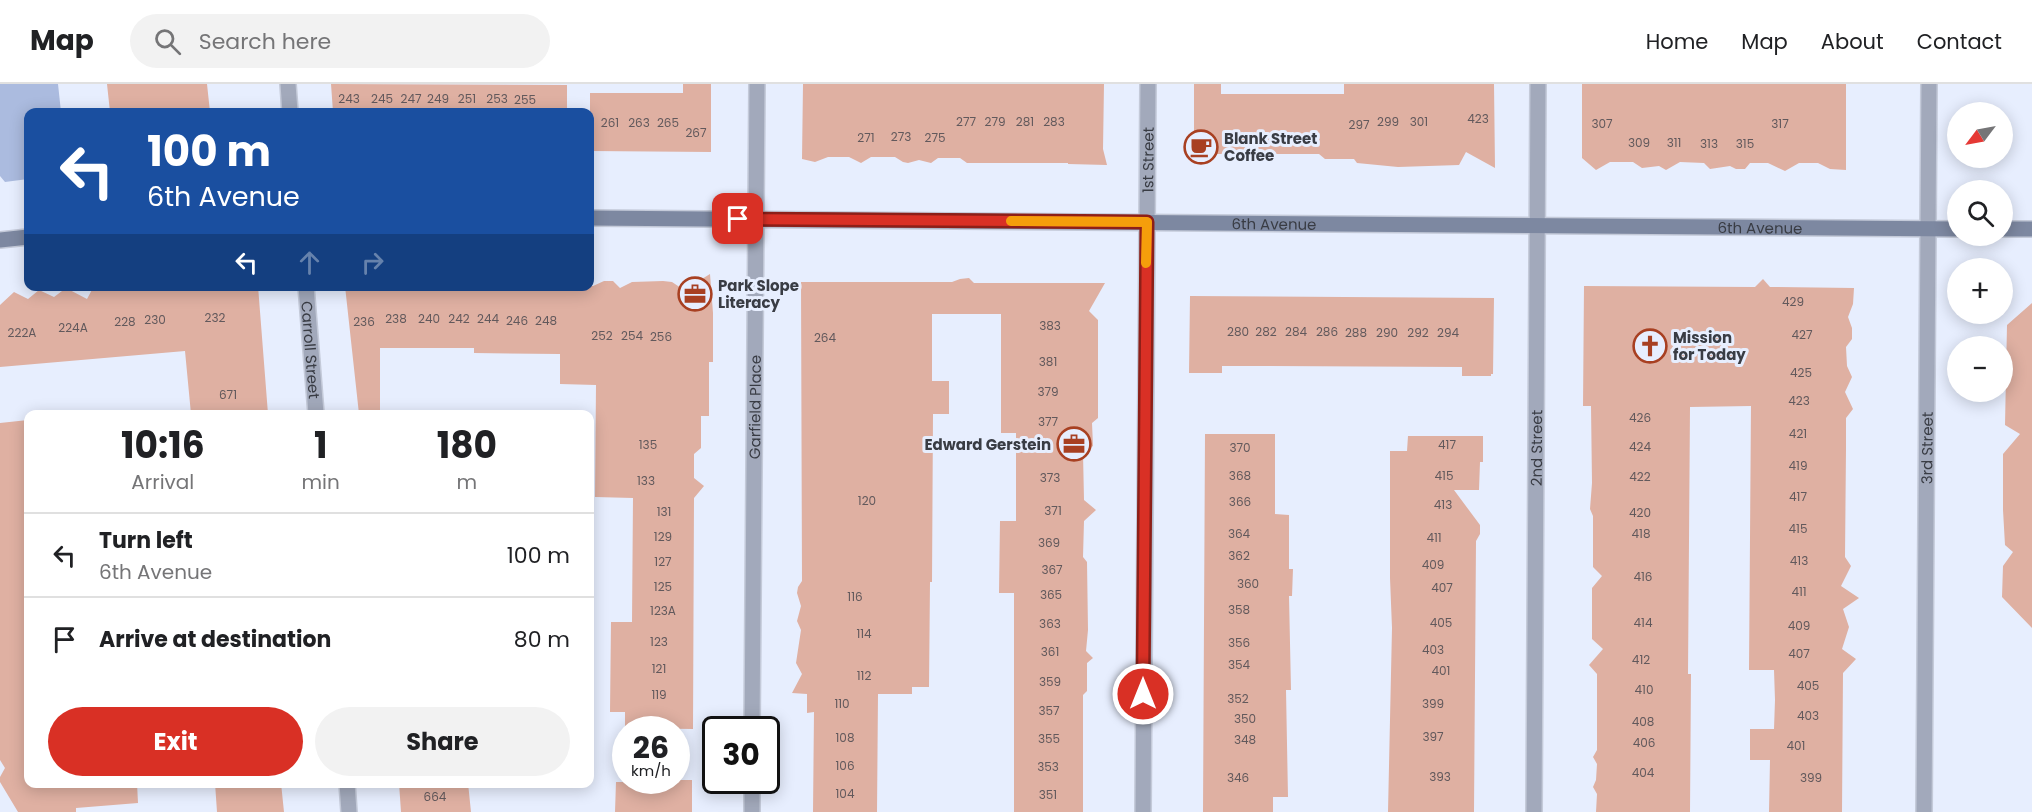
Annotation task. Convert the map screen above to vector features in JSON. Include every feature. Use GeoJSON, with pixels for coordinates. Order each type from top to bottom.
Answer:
{"type":"FeatureCollection","features":[{"type":"Feature","properties":{"kind":"street"},"geometry":{"type":"LineString","coordinates":[[288,84],[290,108]]}},
{"type":"Feature","properties":{"kind":"street","name":"Garfield Place"},"geometry":{"type":"LineString","coordinates":[[752,716],[758,84]]}},
{"type":"Feature","properties":{"kind":"street","name":"1st Street"},"geometry":{"type":"LineString","coordinates":[[1143,812],[1148,84]]}},
{"type":"Feature","properties":{"kind":"street","name":"2nd Street"},"geometry":{"type":"LineString","coordinates":[[1534,812],[1538,84]]}},
{"type":"Feature","properties":{"kind":"street","name":"3rd Street"},"geometry":{"type":"LineString","coordinates":[[1924,812],[1929,84]]}},
{"type":"Feature","properties":{"kind":"street","name":"6th Avenue"},"geometry":{"type":"LineString","coordinates":[[594,218],[1947,229]]}},
{"type":"Feature","properties":{"kind":"street"},"geometry":{"type":"LineString","coordinates":[[2013,229],[2032,229]]}},
{"type":"Feature","properties":{"kind":"street"},"geometry":{"type":"LineString","coordinates":[[0,240],[24,237]]}},
{"type":"Feature","properties":{"kind":"street","name":"Carroll Street"},"geometry":{"type":"LineString","coordinates":[[306,291],[316,410]]}},
{"type":"Feature","properties":{"kind":"street"},"geometry":{"type":"LineString","coordinates":[[347,788],[349,812]]}},
{"type":"Feature","properties":{"kind":"street"},"geometry":{"type":"LineString","coordinates":[[752,794],[752,812]]}},
{"type":"Feature","properties":{"kind":"shaded area"},"geometry":{"type":"Polygon","coordinates":[[[0,84],[58,84],[61,108],[24,108],[24,180],[5,182],[0,176],[0,84]]]}},
{"type":"Feature","properties":{"kind":"building"},"geometry":{"type":"Polygon","coordinates":[[[107,84],[207,84],[210,108],[110,108],[107,84]]]}},
{"type":"Feature","properties":{"kind":"building"},"geometry":{"type":"Polygon","coordinates":[[[331,84],[567,85],[567,108],[333,108],[331,84]]]}},
{"type":"Feature","properties":{"kind":"building"},"geometry":{"type":"Polygon","coordinates":[[[683,84],[711,84],[711,152],[594,151],[594,108],[590,108],[590,93],[683,93],[683,84]]]}},
{"type":"Feature","properties":{"kind":"building"},"geometry":{"type":"Polygon","coordinates":[[[803,84],[1104,84],[1103,149],[1107,165],[967,163],[960,158],[938,158],[931,163],[919,160],[908,163],[895,157],[871,157],[861,163],[849,157],[828,157],[815,162],[802,159],[803,84]]]}},
{"type":"Feature","properties":{"kind":"building"},"geometry":{"type":"Polygon","coordinates":[[[1194,84],[1221,84],[1221,94],[1344,94],[1344,84],[1494,84],[1495,168],[1466,152],[1459,165],[1398,167],[1357,163],[1354,159],[1325,159],[1319,154],[1194,154],[1194,84]]]}},
{"type":"Feature","properties":{"kind":"building"},"geometry":{"type":"Polygon","coordinates":[[[1582,84],[1846,84],[1846,170],[1830,169],[1818,163],[1799,163],[1785,171],[1768,163],[1750,163],[1745,169],[1730,166],[1710,169],[1704,163],[1680,162],[1666,170],[1659,166],[1642,168],[1633,162],[1610,162],[1596,170],[1582,158],[1582,84]]]}},
{"type":"Feature","properties":{"kind":"building"},"geometry":{"type":"Polygon","coordinates":[[[710,274],[713,313],[713,362],[709,362],[709,416],[701,416],[701,448],[694,454],[694,478],[704,486],[694,498],[693,729],[690,729],[690,716],[625,716],[625,712],[610,712],[611,622],[632,622],[633,498],[595,497],[596,385],[560,384],[560,354],[474,353],[474,348],[380,348],[380,410],[359,410],[346,291],[594,291],[594,286],[604,281],[613,281],[620,288],[632,282],[672,282],[684,290],[710,274]]]}},
{"type":"Feature","properties":{"kind":"building"},"geometry":{"type":"Polygon","coordinates":[[[969,278],[974,283],[1105,283],[1089,311],[1098,320],[1098,418],[1092,423],[1093,446],[1083,453],[1084,500],[1096,510],[1084,521],[1083,557],[1087,562],[1086,651],[1093,658],[1087,663],[1087,691],[1083,695],[1083,812],[1014,812],[1014,593],[999,593],[1000,521],[1016,521],[1016,433],[1001,433],[1001,314],[932,314],[932,381],[949,381],[949,414],[933,414],[929,687],[912,687],[912,694],[878,694],[877,812],[813,812],[814,712],[807,713],[807,694],[792,693],[802,674],[796,663],[801,630],[797,621],[801,606],[797,593],[802,581],[801,282],[952,282],[969,278]]]}},
{"type":"Feature","properties":{"kind":"building"},"geometry":{"type":"Polygon","coordinates":[[[1763,279],[1770,287],[1854,288],[1853,304],[1848,317],[1852,328],[1852,339],[1846,347],[1847,366],[1852,377],[1845,392],[1853,409],[1846,418],[1845,557],[1851,566],[1841,586],[1859,598],[1843,609],[1849,627],[1842,649],[1856,659],[1843,673],[1842,812],[1769,812],[1770,760],[1750,760],[1750,729],[1774,729],[1775,700],[1774,670],[1749,670],[1751,406],[1690,407],[1688,674],[1691,674],[1690,812],[1596,812],[1597,794],[1593,787],[1597,764],[1593,757],[1597,750],[1597,674],[1589,665],[1603,649],[1592,639],[1592,588],[1602,576],[1593,567],[1593,516],[1590,509],[1591,406],[1583,406],[1584,286],[1755,287],[1763,279]]]}},
{"type":"Feature","properties":{"kind":"building"},"geometry":{"type":"Polygon","coordinates":[[[38,291],[54,297],[62,291],[72,291],[87,299],[91,291],[258,291],[268,410],[191,410],[185,351],[0,367],[0,305],[14,292],[28,299],[38,291]]]}},
{"type":"Feature","properties":{"kind":"building"},"geometry":{"type":"Polygon","coordinates":[[[1190,296],[1494,298],[1493,374],[1491,376],[1462,376],[1462,367],[1253,366],[1222,366],[1222,373],[1189,373],[1190,296]]]}},
{"type":"Feature","properties":{"kind":"building"},"geometry":{"type":"Polygon","coordinates":[[[2032,303],[2032,628],[2002,597],[2003,566],[2013,552],[2005,545],[2003,454],[2020,434],[2005,425],[2005,402],[2013,402],[2013,336],[2007,336],[2007,325],[2013,324],[2013,320],[2032,303]]]}},
{"type":"Feature","properties":{"kind":"building"},"geometry":{"type":"Polygon","coordinates":[[[24,420],[24,788],[137,788],[138,803],[76,808],[76,812],[18,812],[0,782],[5,768],[0,760],[0,423],[24,420]]]}},
{"type":"Feature","properties":{"kind":"building"},"geometry":{"type":"Polygon","coordinates":[[[1205,434],[1275,434],[1275,514],[1289,515],[1289,569],[1293,569],[1292,596],[1289,596],[1291,690],[1286,690],[1288,797],[1273,797],[1273,812],[1203,812],[1205,434]]]}},
{"type":"Feature","properties":{"kind":"building"},"geometry":{"type":"Polygon","coordinates":[[[1408,436],[1483,436],[1483,462],[1480,462],[1479,490],[1454,490],[1480,525],[1480,534],[1476,541],[1474,812],[1388,812],[1392,628],[1390,451],[1407,451],[1408,436]]]}},
{"type":"Feature","properties":{"kind":"building"},"geometry":{"type":"Polygon","coordinates":[[[690,780],[692,780],[692,812],[615,812],[616,794],[690,794],[690,780]]]}},
{"type":"Feature","properties":{"kind":"building"},"geometry":{"type":"Polygon","coordinates":[[[215,788],[282,788],[284,812],[217,812],[215,788]]]}},
{"type":"Feature","properties":{"kind":"building"},"geometry":{"type":"Polygon","coordinates":[[[399,788],[469,788],[471,812],[401,812],[399,788]]]}},
{"type":"Feature","properties":{"kind":"slow traffic"},"geometry":{"type":"LineString","coordinates":[[1011,221],[1147,222],[1146,263]]}},
{"type":"Feature","properties":{"kind":"place","name":"Blank Street Coffee"},"geometry":{"type":"Point","coordinates":[1201,147]}},
{"type":"Feature","properties":{"kind":"place","name":"Park Slope Literacy"},"geometry":{"type":"Point","coordinates":[695,294]}},
{"type":"Feature","properties":{"kind":"place","name":"Mission for Today"},"geometry":{"type":"Point","coordinates":[1650,346]}},
{"type":"Feature","properties":{"kind":"place","name":"Edward Gerstein"},"geometry":{"type":"Point","coordinates":[1074,444]}},
{"type":"Feature","properties":{"kind":"route"},"geometry":{"type":"LineString","coordinates":[[738,219],[1147,222],[1143,694]]}}]}
